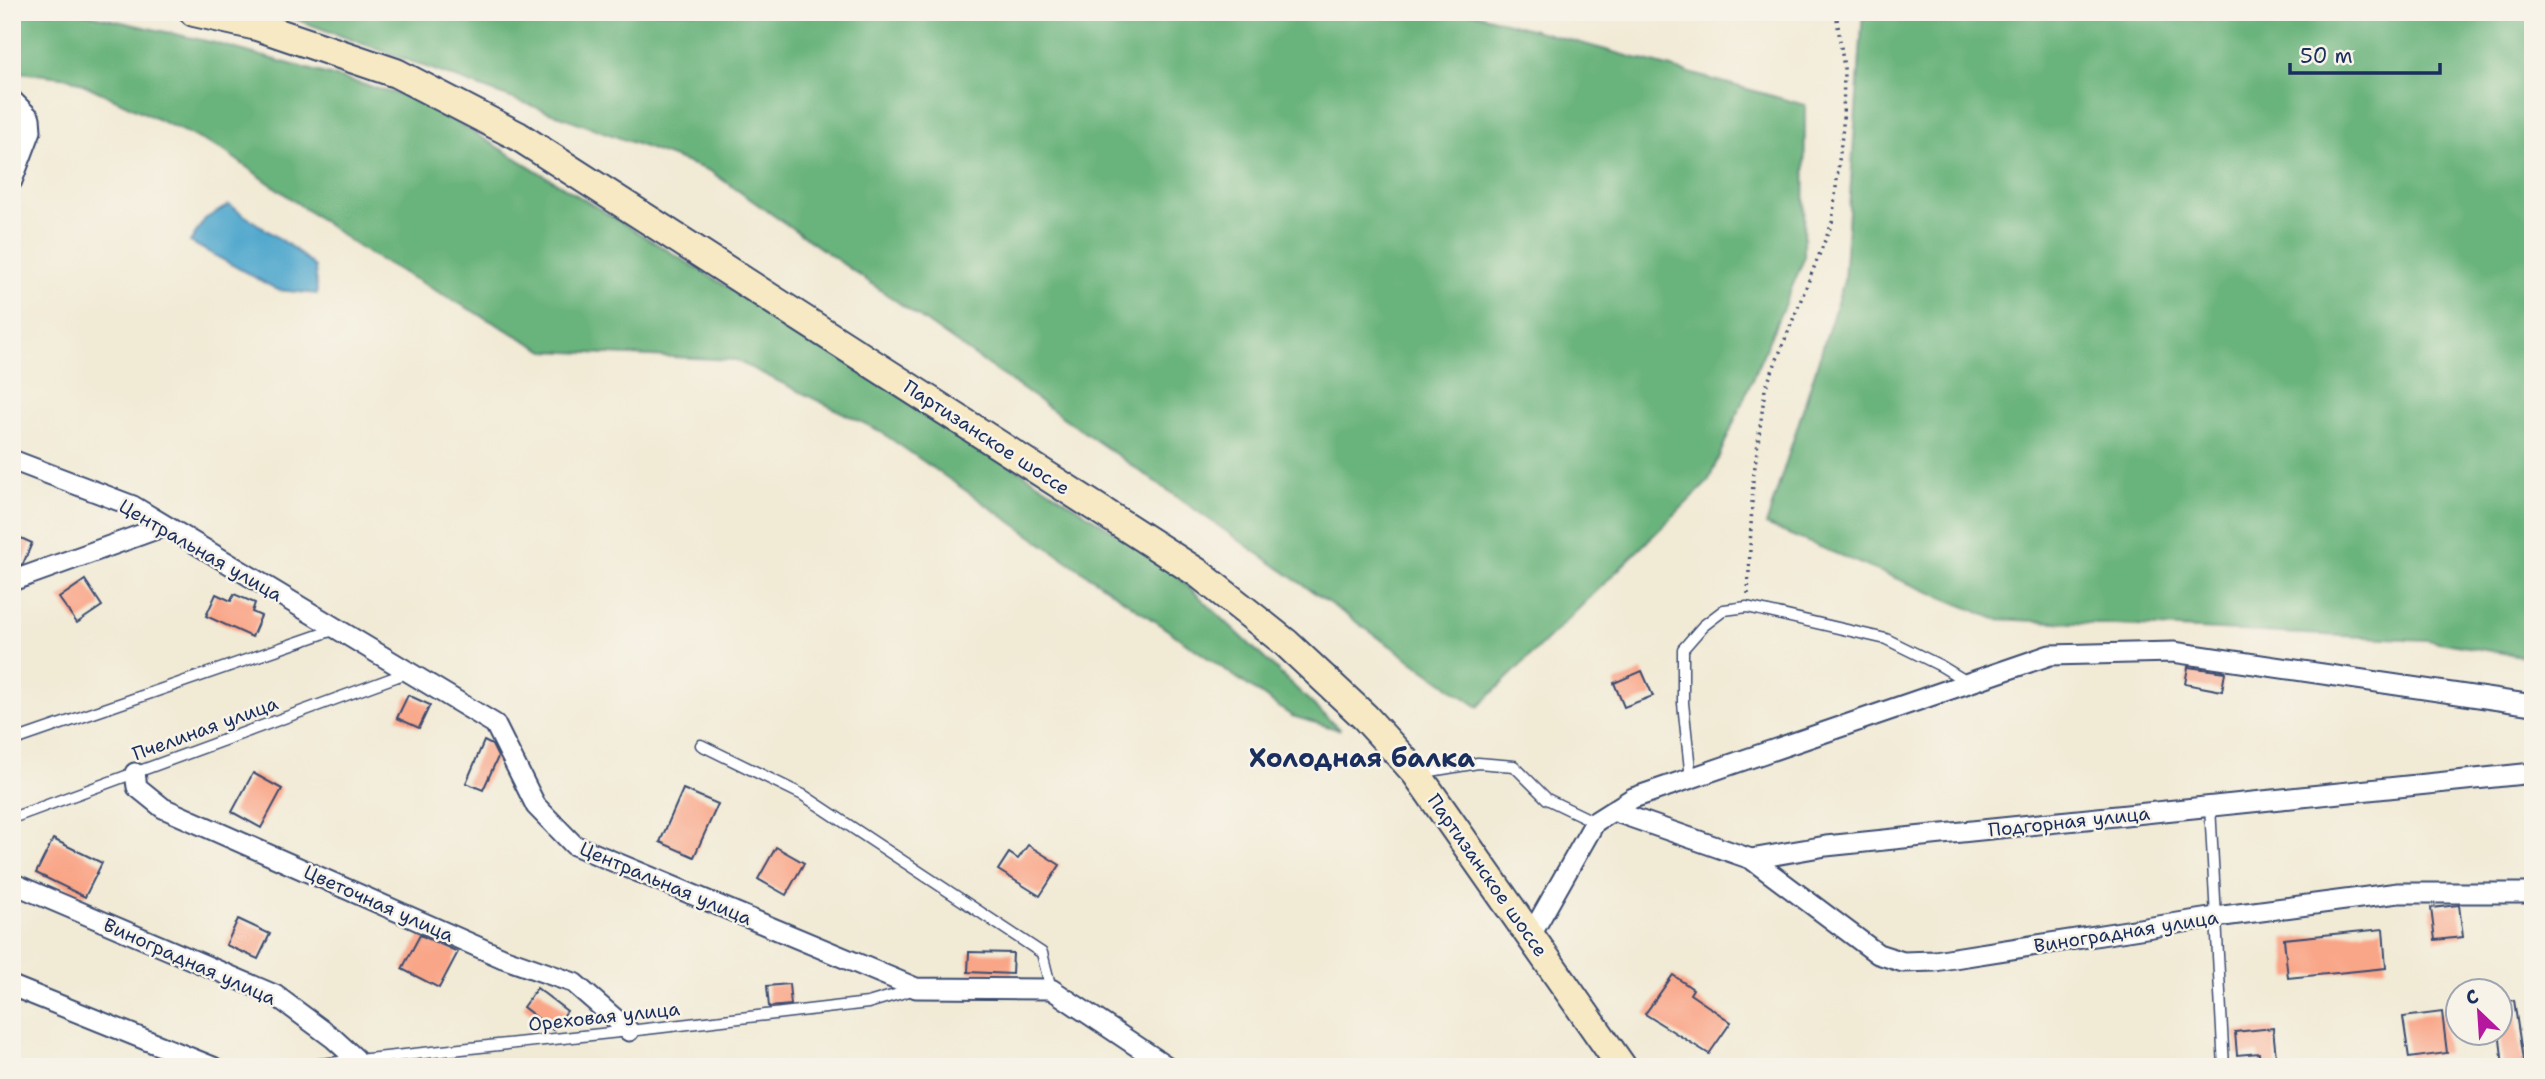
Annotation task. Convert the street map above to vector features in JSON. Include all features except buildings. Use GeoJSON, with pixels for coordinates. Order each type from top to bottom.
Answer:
{"type":"FeatureCollection","features":[{"type":"Feature","properties":{"kind":"main road","name":"Партизанское шоссе"},"geometry":{"type":"LineString","coordinates":[[194,12],[257,26],[396,73],[517,136],[1198,573],[1286,643],[1365,717],[1416,773],[1622,1067]]}},
{"type":"Feature","properties":{"kind":"street"},"geometry":{"type":"LineString","coordinates":[[12,100],[30,118],[30,131],[12,181]]}},
{"type":"Feature","properties":{"kind":"street","name":"Центральная улица"},"geometry":{"type":"LineString","coordinates":[[12,460],[133,506],[495,724],[536,806],[573,845],[916,988],[1051,989]]}},
{"type":"Feature","properties":{"kind":"street"},"geometry":{"type":"LineString","coordinates":[[12,581],[165,526]]}},
{"type":"Feature","properties":{"kind":"street"},"geometry":{"type":"LineString","coordinates":[[1531,935],[1595,822],[1633,799],[2050,655],[2173,652],[2533,705]]}},
{"type":"Feature","properties":{"kind":"street","name":"Цветочная улица"},"geometry":{"type":"LineString","coordinates":[[135,773],[136,787],[163,808],[503,958],[574,983],[629,1031]]}},
{"type":"Feature","properties":{"kind":"street","name":"Подгорная улица"},"geometry":{"type":"LineString","coordinates":[[1613,811],[1751,859],[1826,846],[2533,773]]}},
{"type":"Feature","properties":{"kind":"street","name":"Виноградная улица"},"geometry":{"type":"LineString","coordinates":[[1751,859],[1878,954],[1903,962],[1935,961],[2216,917],[2398,893],[2533,893]]}},
{"type":"Feature","properties":{"kind":"street","name":"Виноградная улица"},"geometry":{"type":"LineString","coordinates":[[12,883],[275,995],[333,1038],[356,1059]]}},
{"type":"Feature","properties":{"kind":"street"},"geometry":{"type":"LineString","coordinates":[[12,986],[213,1067]]}},
{"type":"Feature","properties":{"kind":"street"},"geometry":{"type":"LineString","coordinates":[[1051,989],[1168,1067]]}},
{"type":"Feature","properties":{"kind":"lane"},"geometry":{"type":"LineString","coordinates":[[1691,779],[1683,703],[1683,649],[1703,626],[1724,610],[1747,607],[1886,639],[1970,683]]}},
{"type":"Feature","properties":{"kind":"lane"},"geometry":{"type":"LineString","coordinates":[[12,741],[337,629]]}},
{"type":"Feature","properties":{"kind":"lane","name":"Пчелиная улица"},"geometry":{"type":"LineString","coordinates":[[12,818],[410,672]]}},
{"type":"Feature","properties":{"kind":"lane"},"geometry":{"type":"LineString","coordinates":[[701,745],[803,795],[1041,953],[1051,989]]}},
{"type":"Feature","properties":{"kind":"lane"},"geometry":{"type":"LineString","coordinates":[[1416,773],[1478,763],[1514,766],[1547,799],[1595,822]]}},
{"type":"Feature","properties":{"kind":"lane"},"geometry":{"type":"LineString","coordinates":[[2210,806],[2224,1067]]}},
{"type":"Feature","properties":{"kind":"lane","name":"Ореховая улица"},"geometry":{"type":"LineString","coordinates":[[293,1067],[868,1003],[916,988]]}},
{"type":"Feature","properties":{"kind":"path"},"geometry":{"type":"LineString","coordinates":[[1747,607],[1753,481],[1765,389],[1832,223],[1843,126],[1844,68],[1836,12]]}},
{"type":"Feature","properties":{"kind":"green space"},"geometry":{"type":"Polygon","coordinates":[[[12,12],[77,12],[215,43],[422,101],[856,365],[1167,566],[1340,730],[1292,716],[878,430],[735,360],[545,351],[364,251],[223,150],[70,78],[12,71],[12,12]]]}},
{"type":"Feature","properties":{"kind":"green space"},"geometry":{"type":"Polygon","coordinates":[[[276,12],[1469,12],[1805,105],[1804,259],[1708,482],[1478,707],[710,171],[276,12]]]}},
{"type":"Feature","properties":{"kind":"green space"},"geometry":{"type":"Polygon","coordinates":[[[1863,12],[2533,12],[2533,658],[2427,640],[1995,619],[1766,525],[1844,281],[1863,12]]]}},
{"type":"Feature","properties":{"kind":"water"},"geometry":{"type":"Polygon","coordinates":[[[229,205],[293,248],[315,267],[317,294],[278,290],[190,242],[205,219],[229,205]]]}},
{"type":"Feature","properties":{"kind":"district","name":"Холодная балка"},"geometry":{"type":"Point","coordinates":[1362,758]}}]}
